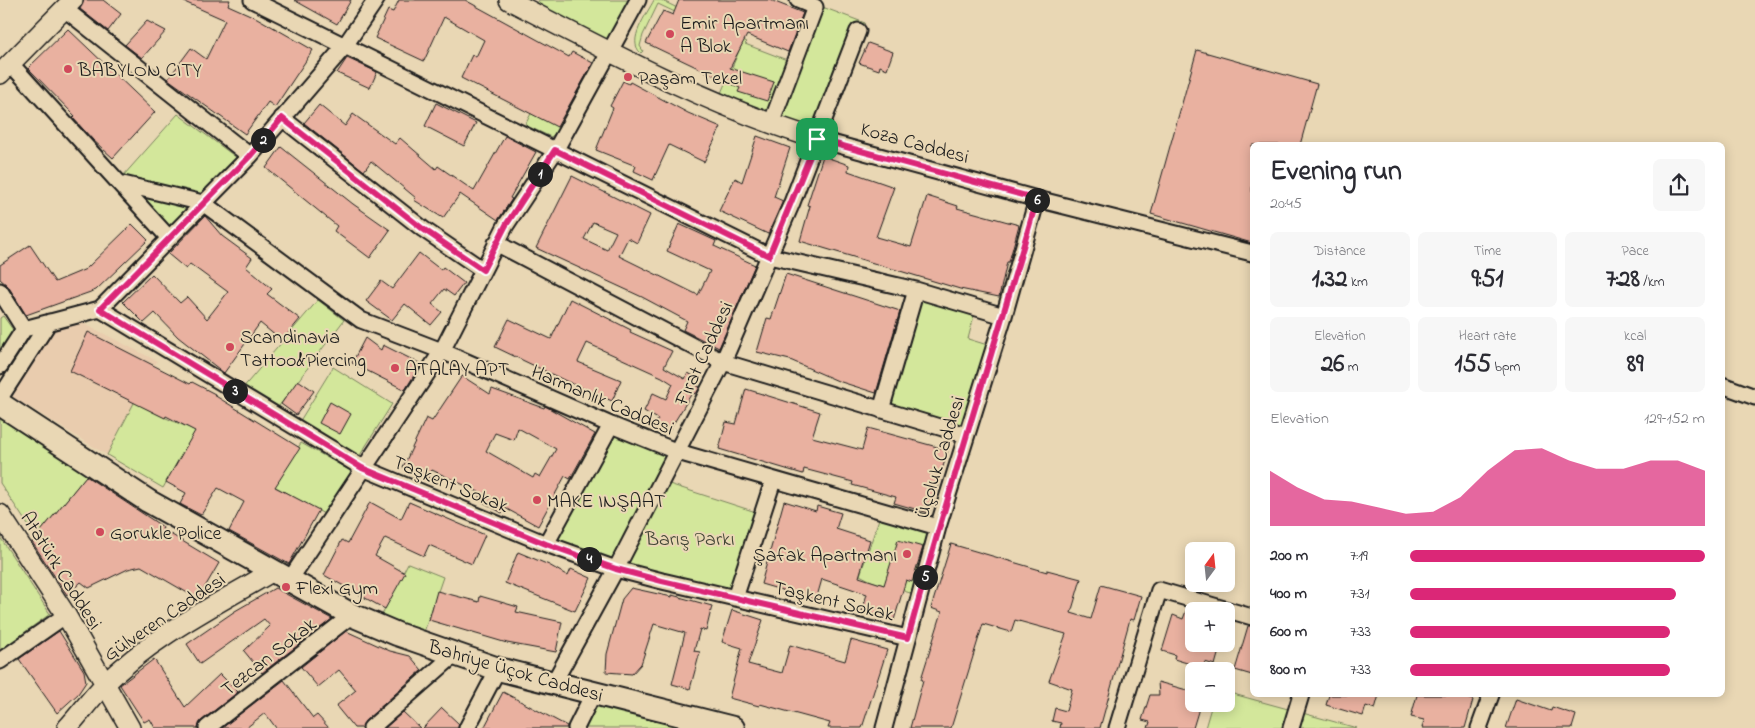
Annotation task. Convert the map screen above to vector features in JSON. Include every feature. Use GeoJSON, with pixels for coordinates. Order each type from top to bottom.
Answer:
{"type":"FeatureCollection","features":[{"type":"Feature","properties":{"kind":"main road","name":"Bahriye Üçok Caddesi"},"geometry":{"type":"LineString","coordinates":[[0,404],[148,501],[352,616],[454,655],[498,669],[594,692],[707,725],[733,728]]}},
{"type":"Feature","properties":{"kind":"street"},"geometry":{"type":"LineString","coordinates":[[252,0],[769,256],[916,290],[1004,316]]}},
{"type":"Feature","properties":{"kind":"street"},"geometry":{"type":"LineString","coordinates":[[0,366],[24,329],[100,309],[250,156],[344,47],[376,0]]}},
{"type":"Feature","properties":{"kind":"street","name":"Koza Caddesi"},"geometry":{"type":"LineString","coordinates":[[509,0],[609,52],[771,124],[817,139],[1037,199],[1250,252]]}},
{"type":"Feature","properties":{"kind":"street","name":"Gülveren Caddesi"},"geometry":{"type":"LineString","coordinates":[[67,728],[105,684],[126,666],[182,625],[281,576],[362,468],[442,352],[496,243],[555,150],[638,0]]}},
{"type":"Feature","properties":{"kind":"street"},"geometry":{"type":"LineString","coordinates":[[771,124],[815,8],[798,0]]}},
{"type":"Feature","properties":{"kind":"street"},"geometry":{"type":"LineString","coordinates":[[169,238],[119,183],[6,69],[69,5],[250,156]]}},
{"type":"Feature","properties":{"kind":"street","name":"Fırat Caddesi"},"geometry":{"type":"LineString","coordinates":[[554,682],[616,569],[724,362],[817,139],[858,31]]}},
{"type":"Feature","properties":{"kind":"street"},"geometry":{"type":"LineString","coordinates":[[282,118],[423,229],[483,270]]}},
{"type":"Feature","properties":{"kind":"street"},"geometry":{"type":"LineString","coordinates":[[119,183],[203,203]]}},
{"type":"Feature","properties":{"kind":"street","name":"Üçoluk Caddesi"},"geometry":{"type":"LineString","coordinates":[[884,728],[938,527],[1004,316],[1037,199]]}},
{"type":"Feature","properties":{"kind":"street","name":"Harmanlık Caddesi"},"geometry":{"type":"LineString","coordinates":[[203,203],[361,320],[442,352],[678,452],[773,481],[938,527]]}},
{"type":"Feature","properties":{"kind":"street"},"geometry":{"type":"LineString","coordinates":[[496,243],[724,362],[966,435]]}},
{"type":"Feature","properties":{"kind":"street"},"geometry":{"type":"LineString","coordinates":[[881,410],[916,290]]}},
{"type":"Feature","properties":{"kind":"street"},"geometry":{"type":"LineString","coordinates":[[0,291],[24,329]]}},
{"type":"Feature","properties":{"kind":"street","name":"Taşkent Sokak"},"geometry":{"type":"LineString","coordinates":[[100,309],[362,468],[546,544],[616,569],[908,638]]}},
{"type":"Feature","properties":{"kind":"street"},"geometry":{"type":"LineString","coordinates":[[0,398],[49,322]]}},
{"type":"Feature","properties":{"kind":"street"},"geometry":{"type":"LineString","coordinates":[[1725,387],[1755,397]]}},
{"type":"Feature","properties":{"kind":"street"},"geometry":{"type":"LineString","coordinates":[[546,544],[611,425]]}},
{"type":"Feature","properties":{"kind":"street"},"geometry":{"type":"LineString","coordinates":[[734,598],[773,481]]}},
{"type":"Feature","properties":{"kind":"street","name":"Atatürk Caddesi"},"geometry":{"type":"LineString","coordinates":[[0,514],[66,615],[130,728]]}},
{"type":"Feature","properties":{"kind":"street"},"geometry":{"type":"LineString","coordinates":[[1117,728],[1159,590],[1250,616]]}},
{"type":"Feature","properties":{"kind":"street"},"geometry":{"type":"LineString","coordinates":[[0,661],[66,615]]}},
{"type":"Feature","properties":{"kind":"street","name":"Tezcan Sokak"},"geometry":{"type":"LineString","coordinates":[[208,728],[352,616]]}},
{"type":"Feature","properties":{"kind":"street"},"geometry":{"type":"LineString","coordinates":[[371,728],[454,655]]}},
{"type":"Feature","properties":{"kind":"street"},"geometry":{"type":"LineString","coordinates":[[467,728],[498,669]]}},
{"type":"Feature","properties":{"kind":"street"},"geometry":{"type":"LineString","coordinates":[[576,728],[594,692]]}},
{"type":"Feature","properties":{"kind":"street"},"geometry":{"type":"LineString","coordinates":[[1291,728],[1300,697]]}},
{"type":"Feature","properties":{"kind":"street"},"geometry":{"type":"LineString","coordinates":[[1479,728],[1490,697]]}},
{"type":"Feature","properties":{"kind":"shaded area"},"geometry":{"type":"Polygon","coordinates":[[[81,322],[157,361],[107,455],[11,396],[53,330],[81,322]]]}},
{"type":"Feature","properties":{"kind":"green space"},"geometry":{"type":"Polygon","coordinates":[[[539,0],[638,0],[609,52],[532,12],[539,0]]]}},
{"type":"Feature","properties":{"kind":"green space"},"geometry":{"type":"Polygon","coordinates":[[[654,0],[661,0],[747,42],[745,44],[787,60],[770,114],[721,93],[742,44],[658,4],[643,35],[640,46],[643,51],[641,53],[637,48],[637,35],[639,27],[654,0]]]}},
{"type":"Feature","properties":{"kind":"green space"},"geometry":{"type":"Polygon","coordinates":[[[817,5],[865,23],[857,27],[817,138],[774,123],[817,5]]]}},
{"type":"Feature","properties":{"kind":"green space"},"geometry":{"type":"Polygon","coordinates":[[[546,85],[577,98],[560,129],[551,137],[525,125],[546,85]]]}},
{"type":"Feature","properties":{"kind":"green space"},"geometry":{"type":"Polygon","coordinates":[[[178,114],[237,158],[201,196],[123,176],[178,114]]]}},
{"type":"Feature","properties":{"kind":"green space"},"geometry":{"type":"Polygon","coordinates":[[[136,194],[189,209],[170,230],[136,194]]]}},
{"type":"Feature","properties":{"kind":"green space"},"geometry":{"type":"Polygon","coordinates":[[[916,290],[976,308],[968,339],[994,347],[966,435],[881,410],[916,290]]]}},
{"type":"Feature","properties":{"kind":"green space"},"geometry":{"type":"Polygon","coordinates":[[[318,300],[344,320],[276,410],[242,389],[318,300]]]}},
{"type":"Feature","properties":{"kind":"green space"},"geometry":{"type":"Polygon","coordinates":[[[3,316],[16,334],[0,358],[0,318],[3,316]]]}},
{"type":"Feature","properties":{"kind":"green space"},"geometry":{"type":"Polygon","coordinates":[[[333,367],[392,404],[357,460],[298,424],[333,367]]]}},
{"type":"Feature","properties":{"kind":"green space"},"geometry":{"type":"Polygon","coordinates":[[[135,401],[157,414],[196,431],[163,488],[107,455],[135,401]]]}},
{"type":"Feature","properties":{"kind":"green space"},"geometry":{"type":"Polygon","coordinates":[[[0,418],[87,475],[36,537],[0,483],[0,418]]]}},
{"type":"Feature","properties":{"kind":"green space"},"geometry":{"type":"Polygon","coordinates":[[[612,428],[673,453],[615,566],[550,542],[612,428]]]}},
{"type":"Feature","properties":{"kind":"green space"},"geometry":{"type":"Polygon","coordinates":[[[301,443],[353,472],[326,515],[274,486],[301,443]]]}},
{"type":"Feature","properties":{"kind":"green space","name":"Barış Parkı"},"geometry":{"type":"Polygon","coordinates":[[[666,483],[759,513],[733,593],[621,567],[666,483]]]}},
{"type":"Feature","properties":{"kind":"green space"},"geometry":{"type":"Polygon","coordinates":[[[882,510],[938,527],[920,596],[871,581],[860,575],[882,510]]]}},
{"type":"Feature","properties":{"kind":"green space"},"geometry":{"type":"Polygon","coordinates":[[[0,537],[50,614],[0,650],[0,537]]]}},
{"type":"Feature","properties":{"kind":"green space"},"geometry":{"type":"Polygon","coordinates":[[[408,563],[443,577],[424,632],[382,615],[408,563]]]}},
{"type":"Feature","properties":{"kind":"green space"},"geometry":{"type":"Polygon","coordinates":[[[594,692],[733,728],[576,728],[594,692]]]}},
{"type":"Feature","properties":{"kind":"green space"},"geometry":{"type":"Polygon","coordinates":[[[1235,694],[1357,728],[1205,728],[1210,712],[1235,712],[1235,694]]]}},
{"type":"Feature","properties":{"kind":"building"},"geometry":{"type":"Polygon","coordinates":[[[84,0],[103,0],[121,14],[108,31],[80,9],[84,0]]]}},
{"type":"Feature","properties":{"kind":"building"},"geometry":{"type":"Polygon","coordinates":[[[180,0],[230,0],[228,5],[257,18],[313,50],[275,107],[268,102],[245,134],[168,79],[191,48],[206,59],[225,20],[180,0]]]}},
{"type":"Feature","properties":{"kind":"building"},"geometry":{"type":"Polygon","coordinates":[[[294,0],[351,0],[337,24],[294,0]]]}},
{"type":"Feature","properties":{"kind":"building"},"geometry":{"type":"Polygon","coordinates":[[[399,0],[465,0],[569,57],[572,52],[593,63],[557,127],[461,78],[472,55],[476,57],[484,40],[444,17],[424,61],[375,38],[388,10],[393,12],[399,0]]]}},
{"type":"Feature","properties":{"kind":"building"},"geometry":{"type":"Polygon","coordinates":[[[679,0],[770,0],[803,13],[788,52],[747,35],[730,68],[774,82],[767,101],[738,92],[740,88],[646,43],[663,11],[673,15],[679,0]]]}},
{"type":"Feature","properties":{"kind":"building"},"geometry":{"type":"Polygon","coordinates":[[[147,21],[166,31],[142,58],[125,45],[147,21]]]}},
{"type":"Feature","properties":{"kind":"building"},"geometry":{"type":"Polygon","coordinates":[[[68,29],[155,112],[113,158],[93,140],[73,118],[75,116],[28,68],[68,29]]]}},
{"type":"Feature","properties":{"kind":"building"},"geometry":{"type":"Polygon","coordinates":[[[868,43],[893,52],[887,69],[880,66],[879,70],[859,63],[868,43]]]}},
{"type":"Feature","properties":{"kind":"building"},"geometry":{"type":"Polygon","coordinates":[[[1197,50],[1317,84],[1301,142],[1250,142],[1250,242],[1151,214],[1197,50]]]}},
{"type":"Feature","properties":{"kind":"building"},"geometry":{"type":"Polygon","coordinates":[[[347,58],[377,72],[370,88],[337,73],[347,58]]]}},
{"type":"Feature","properties":{"kind":"building"},"geometry":{"type":"Polygon","coordinates":[[[623,81],[629,84],[630,82],[688,113],[721,127],[704,162],[669,145],[653,180],[634,171],[636,166],[596,150],[613,108],[610,106],[623,81]]]}},
{"type":"Feature","properties":{"kind":"building"},"geometry":{"type":"Polygon","coordinates":[[[436,103],[476,123],[464,146],[425,126],[436,103]]]}},
{"type":"Feature","properties":{"kind":"building"},"geometry":{"type":"Polygon","coordinates":[[[319,105],[345,126],[353,114],[395,144],[400,138],[436,169],[438,166],[474,191],[505,136],[536,152],[510,198],[512,199],[498,220],[460,194],[443,218],[414,200],[416,198],[371,161],[364,171],[304,123],[319,105]]]}},
{"type":"Feature","properties":{"kind":"building"},"geometry":{"type":"Polygon","coordinates":[[[757,136],[790,148],[774,197],[783,201],[768,234],[719,211],[735,178],[742,182],[757,136]]]}},
{"type":"Feature","properties":{"kind":"building"},"geometry":{"type":"Polygon","coordinates":[[[281,147],[353,204],[390,230],[370,258],[334,231],[337,226],[266,168],[281,147]]]}},
{"type":"Feature","properties":{"kind":"building"},"geometry":{"type":"Polygon","coordinates":[[[823,156],[849,165],[848,171],[894,187],[876,237],[911,247],[927,196],[958,206],[957,208],[1019,225],[1009,262],[1007,262],[999,297],[960,289],[800,241],[810,206],[807,205],[823,156]]]}},
{"type":"Feature","properties":{"kind":"building"},"geometry":{"type":"Polygon","coordinates":[[[572,176],[650,215],[637,243],[628,238],[619,256],[698,295],[710,271],[667,251],[679,224],[716,241],[714,246],[755,265],[719,348],[683,330],[687,321],[642,297],[536,248],[572,176]],[[593,222],[584,239],[607,250],[616,232],[593,222]]]}},
{"type":"Feature","properties":{"kind":"building"},"geometry":{"type":"Polygon","coordinates":[[[205,216],[222,236],[252,258],[246,267],[272,289],[267,294],[300,319],[282,341],[260,323],[224,373],[178,337],[155,313],[144,323],[123,302],[152,274],[180,303],[187,297],[207,319],[228,292],[190,264],[186,269],[168,254],[205,216]]]}},
{"type":"Feature","properties":{"kind":"building"},"geometry":{"type":"Polygon","coordinates":[[[132,224],[148,240],[96,290],[26,315],[8,286],[0,279],[0,265],[30,245],[55,282],[86,269],[132,224]]]}},
{"type":"Feature","properties":{"kind":"building"},"geometry":{"type":"Polygon","coordinates":[[[419,253],[441,270],[443,267],[464,283],[454,296],[444,289],[432,304],[442,312],[431,325],[405,304],[392,320],[366,301],[381,281],[392,289],[419,253]]]}},
{"type":"Feature","properties":{"kind":"building"},"geometry":{"type":"Polygon","coordinates":[[[786,274],[900,311],[876,393],[838,381],[790,360],[757,352],[767,318],[771,319],[786,274]]]}},
{"type":"Feature","properties":{"kind":"building"},"geometry":{"type":"Polygon","coordinates":[[[570,299],[631,330],[630,332],[672,351],[664,367],[685,379],[688,373],[699,379],[696,385],[700,387],[696,394],[692,393],[669,431],[655,424],[658,419],[644,411],[653,393],[666,399],[673,384],[662,377],[587,343],[578,362],[621,380],[612,401],[495,347],[509,319],[551,339],[570,299]]]}},
{"type":"Feature","properties":{"kind":"building"},"geometry":{"type":"Polygon","coordinates":[[[88,332],[190,384],[192,382],[215,394],[300,448],[275,487],[319,510],[289,564],[229,531],[244,502],[218,488],[201,515],[180,504],[186,493],[166,482],[195,431],[70,371],[88,332]]]}},
{"type":"Feature","properties":{"kind":"building","name":"ATALAY APT"},"geometry":{"type":"Polygon","coordinates":[[[365,338],[381,350],[383,345],[421,364],[405,390],[352,363],[365,338]]]}},
{"type":"Feature","properties":{"kind":"building"},"geometry":{"type":"Polygon","coordinates":[[[462,376],[490,394],[492,389],[544,408],[545,406],[595,434],[570,479],[565,476],[538,526],[505,508],[502,513],[478,499],[481,493],[432,470],[428,479],[403,467],[426,418],[432,421],[462,376]],[[518,428],[514,440],[495,433],[486,451],[533,478],[535,474],[540,477],[556,449],[518,428]]]}},
{"type":"Feature","properties":{"kind":"building"},"geometry":{"type":"Polygon","coordinates":[[[298,380],[314,391],[296,415],[281,404],[298,380]]]}},
{"type":"Feature","properties":{"kind":"building"},"geometry":{"type":"Polygon","coordinates":[[[746,389],[820,412],[812,437],[862,450],[868,428],[948,450],[929,513],[894,503],[896,497],[852,485],[853,482],[804,469],[803,474],[719,449],[726,422],[736,424],[746,389]]]}},
{"type":"Feature","properties":{"kind":"building"},"geometry":{"type":"Polygon","coordinates":[[[330,402],[351,414],[340,434],[319,423],[330,402]]]}},
{"type":"Feature","properties":{"kind":"building","name":"Gorukle Police"},"geometry":{"type":"Polygon","coordinates":[[[86,476],[163,527],[162,529],[219,563],[198,599],[141,566],[128,569],[89,588],[81,582],[67,595],[32,542],[86,476]]]}},
{"type":"Feature","properties":{"kind":"building"},"geometry":{"type":"Polygon","coordinates":[[[784,501],[816,511],[817,506],[841,513],[836,529],[870,540],[859,577],[884,585],[898,540],[923,547],[912,582],[906,580],[894,620],[862,611],[867,594],[822,579],[816,600],[761,584],[784,501]]]}},
{"type":"Feature","properties":{"kind":"building"},"geometry":{"type":"Polygon","coordinates":[[[370,502],[401,519],[409,502],[485,535],[472,564],[429,545],[424,556],[385,538],[375,556],[405,573],[385,609],[324,575],[342,540],[348,543],[370,502]]]}},
{"type":"Feature","properties":{"kind":"building"},"geometry":{"type":"Polygon","coordinates":[[[951,544],[1047,572],[1047,570],[1081,579],[1071,613],[1091,619],[1101,585],[1141,596],[1134,620],[1130,619],[1100,728],[1060,728],[1061,723],[1052,721],[1055,708],[1066,711],[1072,689],[1049,681],[1066,634],[1015,620],[1011,632],[983,624],[951,728],[910,728],[923,680],[921,679],[942,612],[931,608],[951,544]]]}},
{"type":"Feature","properties":{"kind":"building"},"geometry":{"type":"Polygon","coordinates":[[[518,552],[549,565],[568,576],[571,569],[591,578],[575,611],[505,583],[518,552]]]}},
{"type":"Feature","properties":{"kind":"building"},"geometry":{"type":"Polygon","coordinates":[[[275,588],[332,619],[262,673],[244,651],[270,626],[264,619],[200,664],[187,644],[235,611],[275,588]]]}},
{"type":"Feature","properties":{"kind":"building"},"geometry":{"type":"Polygon","coordinates":[[[631,588],[672,597],[672,595],[712,606],[706,631],[700,629],[694,651],[700,652],[690,689],[672,684],[685,633],[654,624],[641,664],[632,674],[606,672],[607,654],[622,599],[631,588]]]}},
{"type":"Feature","properties":{"kind":"building"},"geometry":{"type":"Polygon","coordinates":[[[437,591],[479,602],[480,596],[518,607],[516,612],[562,622],[556,652],[507,643],[429,620],[437,591]]]}},
{"type":"Feature","properties":{"kind":"building"},"geometry":{"type":"Polygon","coordinates":[[[732,610],[763,620],[748,664],[782,673],[790,645],[845,661],[851,640],[887,650],[862,728],[828,728],[830,723],[760,704],[759,706],[729,698],[742,648],[722,642],[732,610]]]}},
{"type":"Feature","properties":{"kind":"building"},"geometry":{"type":"Polygon","coordinates":[[[1185,614],[1185,652],[1219,652],[1216,662],[1185,662],[1174,659],[1175,655],[1162,651],[1173,615],[1183,619],[1185,614]]]}},
{"type":"Feature","properties":{"kind":"building"},"geometry":{"type":"Polygon","coordinates":[[[1248,626],[1250,626],[1250,674],[1235,670],[1248,626]]]}},
{"type":"Feature","properties":{"kind":"building"},"geometry":{"type":"Polygon","coordinates":[[[59,631],[84,671],[86,682],[78,694],[57,713],[19,659],[59,631]]]}},
{"type":"Feature","properties":{"kind":"building"},"geometry":{"type":"Polygon","coordinates":[[[346,631],[390,651],[410,656],[422,670],[365,721],[362,728],[354,728],[336,706],[356,690],[339,670],[318,687],[301,667],[346,631]]]}},
{"type":"Feature","properties":{"kind":"building"},"geometry":{"type":"Polygon","coordinates":[[[154,659],[185,707],[220,674],[238,692],[201,721],[198,728],[155,728],[150,719],[144,722],[120,685],[154,659]]]}},
{"type":"Feature","properties":{"kind":"building"},"geometry":{"type":"Polygon","coordinates":[[[284,680],[313,718],[317,715],[329,728],[276,728],[265,713],[246,728],[222,728],[284,680]]]}},
{"type":"Feature","properties":{"kind":"building"},"geometry":{"type":"Polygon","coordinates":[[[1158,682],[1185,690],[1185,712],[1198,712],[1193,728],[1148,728],[1150,722],[1142,720],[1150,695],[1159,695],[1158,682]]]}},
{"type":"Feature","properties":{"kind":"building"},"geometry":{"type":"Polygon","coordinates":[[[503,692],[567,726],[567,728],[484,728],[503,692]]]}},
{"type":"Feature","properties":{"kind":"building"},"geometry":{"type":"Polygon","coordinates":[[[1328,697],[1378,697],[1375,709],[1366,706],[1363,716],[1326,705],[1328,697]]]}},
{"type":"Feature","properties":{"kind":"building"},"geometry":{"type":"Polygon","coordinates":[[[1416,697],[1463,697],[1473,700],[1465,728],[1422,728],[1424,720],[1411,717],[1416,697]]]}},
{"type":"Feature","properties":{"kind":"building"},"geometry":{"type":"Polygon","coordinates":[[[1516,699],[1551,711],[1552,707],[1576,715],[1572,728],[1506,728],[1516,699]]]}},
{"type":"Feature","properties":{"kind":"building"},"geometry":{"type":"Polygon","coordinates":[[[442,708],[459,724],[458,728],[423,728],[442,708]]]}},
{"type":"Feature","properties":{"kind":"building"},"geometry":{"type":"Polygon","coordinates":[[[403,712],[420,728],[385,728],[403,712]]]}},
{"type":"Feature","properties":{"kind":"place","name":"Emir Apartmanı A Blok"},"geometry":{"type":"Point","coordinates":[670,34]}},
{"type":"Feature","properties":{"kind":"place","name":"BABYLON CITY"},"geometry":{"type":"Point","coordinates":[68,69]}},
{"type":"Feature","properties":{"kind":"place","name":"Paşam Tekel"},"geometry":{"type":"Point","coordinates":[628,77]}},
{"type":"Feature","properties":{"kind":"place","name":"Scandinavia Tattoo&Piercing"},"geometry":{"type":"Point","coordinates":[230,347]}},
{"type":"Feature","properties":{"kind":"place","name":"ATALAY APT"},"geometry":{"type":"Point","coordinates":[395,368]}},
{"type":"Feature","properties":{"kind":"place","name":"MAKE INŞAAT"},"geometry":{"type":"Point","coordinates":[537,500]}},
{"type":"Feature","properties":{"kind":"place","name":"Gorukle Police"},"geometry":{"type":"Point","coordinates":[100,532]}},
{"type":"Feature","properties":{"kind":"place","name":"Şafak Apartmanı"},"geometry":{"type":"Point","coordinates":[907,554]}},
{"type":"Feature","properties":{"kind":"place","name":"Flexi Gym"},"geometry":{"type":"Point","coordinates":[286,587]}},
{"type":"Feature","properties":{"kind":"route"},"geometry":{"type":"LineString","coordinates":[[282,118],[423,229],[483,270],[506,225],[555,150],[769,256],[817,139],[1037,199],[1004,316],[938,527],[908,638],[662,581],[616,569],[546,544],[362,468],[100,309],[250,156],[282,118]]}}]}
